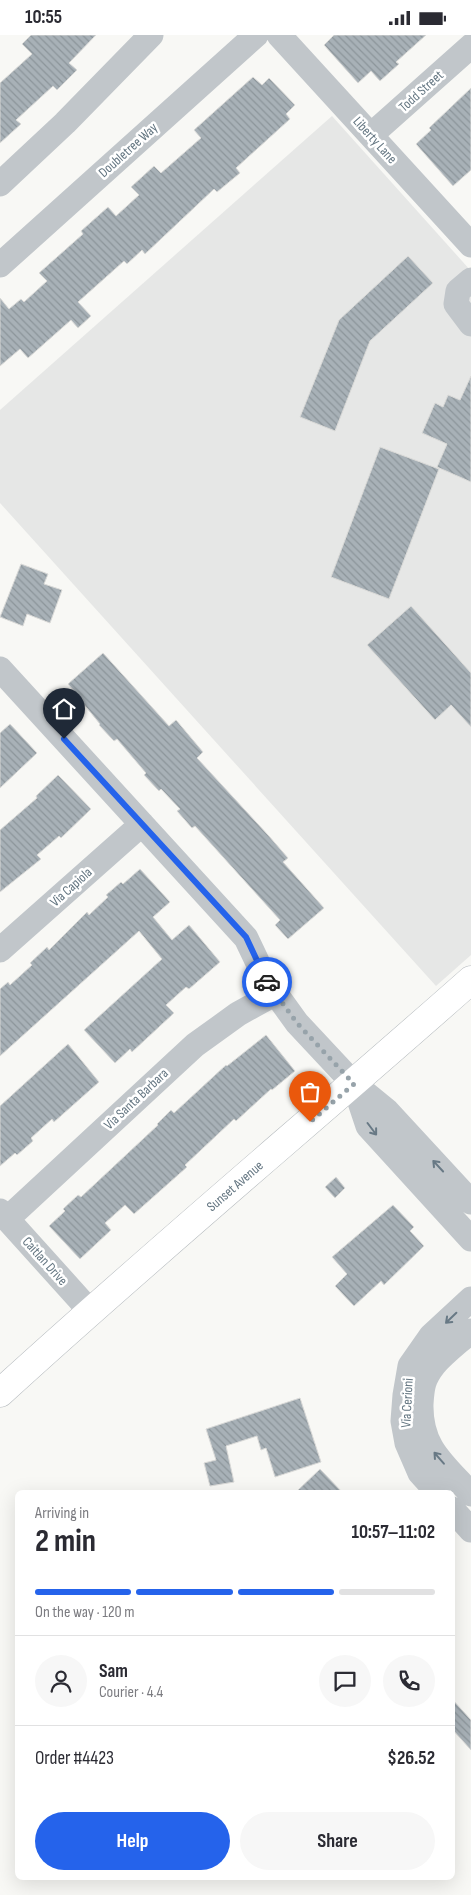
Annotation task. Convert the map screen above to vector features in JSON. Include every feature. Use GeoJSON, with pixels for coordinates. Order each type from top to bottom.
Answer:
{"type":"FeatureCollection","features":[{"type":"Feature","properties":{"kind":"main road","name":"Sunset Avenue"},"geometry":{"type":"LineString","coordinates":[[0,1393],[90,1311],[471,981]]}},
{"type":"Feature","properties":{"kind":"street"},"geometry":{"type":"LineString","coordinates":[[0,184],[65,123],[150,35]]}},
{"type":"Feature","properties":{"kind":"street","name":"Doubletree Way"},"geometry":{"type":"LineString","coordinates":[[0,265],[256,35]]}},
{"type":"Feature","properties":{"kind":"street","name":"Liberty Lane"},"geometry":{"type":"LineString","coordinates":[[279,35],[471,245]]}},
{"type":"Feature","properties":{"kind":"street","name":"Todd Street"},"geometry":{"type":"LineString","coordinates":[[371,135],[471,46]]}},
{"type":"Feature","properties":{"kind":"street"},"geometry":{"type":"LineString","coordinates":[[471,279],[458,291],[456,304],[471,324]]}},
{"type":"Feature","properties":{"kind":"street"},"geometry":{"type":"LineString","coordinates":[[0,669],[246,937],[266,980],[297,1023],[354,1084],[387,1111],[471,1202]]}},
{"type":"Feature","properties":{"kind":"street","name":"Via Capiola"},"geometry":{"type":"LineString","coordinates":[[0,949],[142,824]]}},
{"type":"Feature","properties":{"kind":"street","name":"Via Santa Barbara"},"geometry":{"type":"LineString","coordinates":[[4,1215],[195,1045],[238,1013],[276,993]]}},
{"type":"Feature","properties":{"kind":"street"},"geometry":{"type":"LineString","coordinates":[[354,1084],[368,1125],[471,1239]]}},
{"type":"Feature","properties":{"kind":"street","name":"Caitlan Drive"},"geometry":{"type":"LineString","coordinates":[[4,1215],[90,1311]]}},
{"type":"Feature","properties":{"kind":"street","name":"Via Cerioni"},"geometry":{"type":"LineString","coordinates":[[435,1490],[420,1473],[407,1443],[404,1421],[405,1395],[410,1366],[432,1336],[471,1299]]}},
{"type":"Feature","properties":{"kind":"street","name":"Via Cerioni"},"geometry":{"type":"LineString","coordinates":[[471,1331],[434,1364],[422,1385],[421,1416],[425,1437],[434,1453],[471,1494]]}},
{"type":"Feature","properties":{"kind":"street"},"geometry":{"type":"LineString","coordinates":[[455,1512],[471,1530]]}},
{"type":"Feature","properties":{"kind":"shaded area"},"geometry":{"type":"Polygon","coordinates":[[[332,116],[471,271],[471,955],[436,986],[0,503],[0,410],[332,116]]]}},
{"type":"Feature","properties":{"kind":"building"},"geometry":{"type":"Polygon","coordinates":[[[31,35],[96,35],[69,63],[77,70],[57,90],[53,86],[16,120],[21,124],[0,143],[0,83],[32,54],[22,44],[31,35]]]}},
{"type":"Feature","properties":{"kind":"building"},"geometry":{"type":"Polygon","coordinates":[[[334,35],[426,35],[396,62],[399,64],[380,81],[371,71],[358,83],[324,45],[334,35]]]}},
{"type":"Feature","properties":{"kind":"building"},"geometry":{"type":"Polygon","coordinates":[[[253,77],[262,85],[269,78],[295,105],[286,114],[290,119],[236,168],[240,173],[217,192],[214,189],[145,254],[142,250],[127,264],[124,261],[78,302],[91,316],[78,328],[71,320],[28,358],[20,349],[0,366],[0,298],[9,309],[21,299],[24,302],[47,281],[39,273],[83,234],[81,231],[108,207],[116,216],[139,195],[131,187],[154,166],[161,173],[201,138],[194,130],[253,77]]]}},
{"type":"Feature","properties":{"kind":"building"},"geometry":{"type":"Polygon","coordinates":[[[471,88],[471,170],[453,186],[416,144],[431,130],[429,128],[471,88]]]}},
{"type":"Feature","properties":{"kind":"building"},"geometry":{"type":"Polygon","coordinates":[[[408,256],[433,283],[370,341],[335,431],[300,417],[339,320],[408,256]]]}},
{"type":"Feature","properties":{"kind":"building"},"geometry":{"type":"Polygon","coordinates":[[[471,376],[471,482],[437,467],[447,444],[422,433],[435,403],[443,407],[448,395],[460,400],[471,376]]]}},
{"type":"Feature","properties":{"kind":"building"},"geometry":{"type":"Polygon","coordinates":[[[380,447],[439,469],[389,599],[331,577],[380,447]]]}},
{"type":"Feature","properties":{"kind":"building"},"geometry":{"type":"Polygon","coordinates":[[[21,564],[48,574],[44,584],[62,590],[50,623],[27,614],[23,626],[0,617],[21,564]]]}},
{"type":"Feature","properties":{"kind":"building"},"geometry":{"type":"Polygon","coordinates":[[[411,606],[471,673],[471,727],[451,705],[435,720],[367,645],[411,606]]]}},
{"type":"Feature","properties":{"kind":"building"},"geometry":{"type":"Polygon","coordinates":[[[103,653],[169,726],[176,720],[203,752],[197,758],[288,858],[283,862],[324,908],[288,939],[275,925],[280,920],[195,826],[192,828],[177,811],[180,809],[144,775],[146,773],[117,739],[114,741],[99,725],[83,701],[68,684],[103,653]]]}},
{"type":"Feature","properties":{"kind":"building"},"geometry":{"type":"Polygon","coordinates":[[[10,724],[37,753],[0,788],[0,733],[10,724]]]}},
{"type":"Feature","properties":{"kind":"building"},"geometry":{"type":"Polygon","coordinates":[[[58,775],[91,809],[61,838],[59,836],[37,855],[41,859],[0,892],[0,830],[37,798],[36,796],[58,775]]]}},
{"type":"Feature","properties":{"kind":"building"},"geometry":{"type":"Polygon","coordinates":[[[140,869],[170,902],[153,917],[172,940],[189,925],[220,962],[189,989],[186,987],[166,1005],[174,1013],[132,1052],[130,1049],[115,1063],[84,1030],[162,959],[139,931],[0,1056],[0,989],[8,982],[10,985],[32,965],[30,963],[47,947],[49,950],[87,912],[89,915],[108,897],[106,895],[121,882],[123,884],[140,869]]]}},
{"type":"Feature","properties":{"kind":"building"},"geometry":{"type":"Polygon","coordinates":[[[266,1035],[295,1071],[271,1089],[236,1121],[234,1119],[185,1165],[187,1167],[134,1214],[125,1205],[105,1223],[111,1230],[80,1259],[49,1226],[65,1211],[63,1209],[78,1195],[81,1197],[158,1125],[171,1110],[174,1113],[226,1065],[266,1035]]]}},
{"type":"Feature","properties":{"kind":"building"},"geometry":{"type":"Polygon","coordinates":[[[68,1044],[99,1082],[54,1122],[52,1119],[31,1138],[33,1141],[17,1155],[15,1153],[0,1166],[0,1106],[68,1044]]]}},
{"type":"Feature","properties":{"kind":"building"},"geometry":{"type":"Polygon","coordinates":[[[336,1177],[345,1188],[335,1198],[325,1187],[336,1177]]]}},
{"type":"Feature","properties":{"kind":"building"},"geometry":{"type":"Polygon","coordinates":[[[393,1205],[414,1227],[410,1231],[424,1246],[384,1285],[381,1281],[354,1306],[335,1286],[347,1274],[332,1257],[393,1205]]]}},
{"type":"Feature","properties":{"kind":"building"},"geometry":{"type":"Polygon","coordinates":[[[300,1398],[321,1462],[275,1477],[266,1448],[261,1450],[257,1436],[226,1446],[234,1482],[210,1486],[204,1463],[216,1460],[206,1429],[300,1398]]]}},
{"type":"Feature","properties":{"kind":"building"},"geometry":{"type":"Polygon","coordinates":[[[320,1469],[340,1490],[298,1490],[320,1469]]]}},
{"type":"Feature","properties":{"kind":"building"},"geometry":{"type":"Polygon","coordinates":[[[455,1702],[471,1720],[471,1750],[455,1732],[455,1702]]]}},
{"type":"Feature","properties":{"kind":"way so far"},"geometry":{"type":"LineString","coordinates":[[267,982],[297,1023],[354,1084],[310,1122]]}},
{"type":"Feature","properties":{"kind":"route"},"geometry":{"type":"LineString","coordinates":[[64,739],[246,937],[267,982]]}}]}
